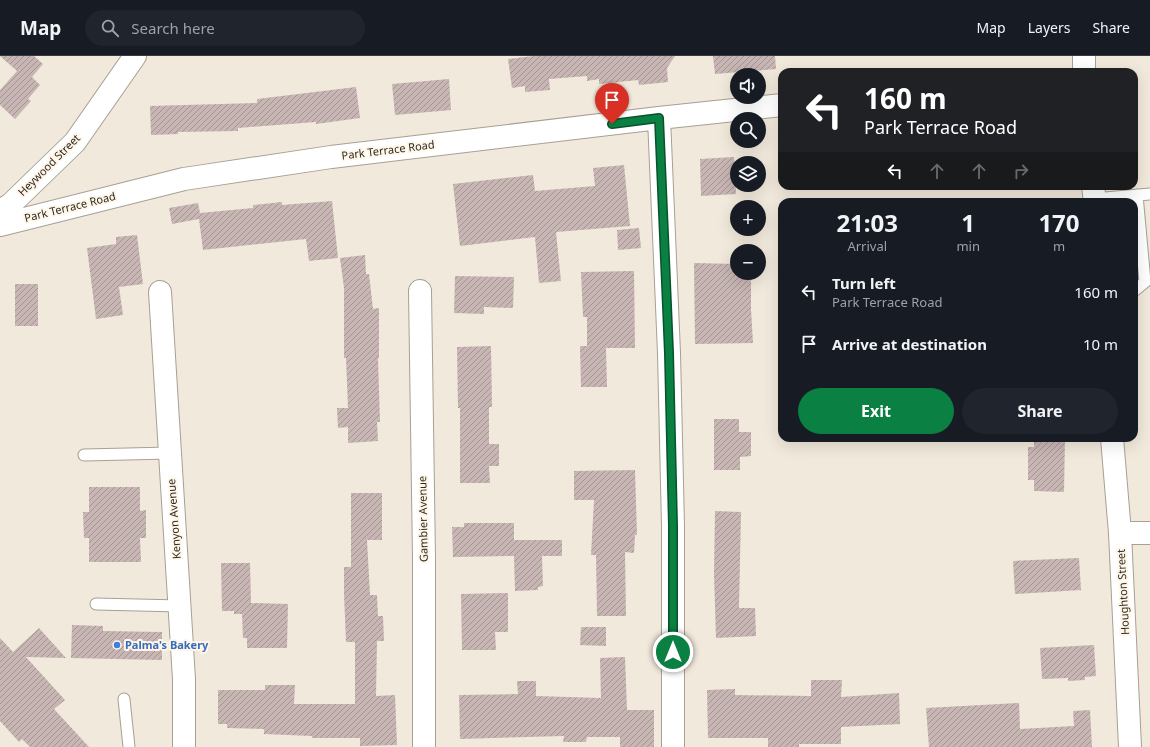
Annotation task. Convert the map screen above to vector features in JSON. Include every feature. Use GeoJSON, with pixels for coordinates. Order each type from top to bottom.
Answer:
{"type":"FeatureCollection","features":[{"type":"Feature","properties":{"kind":"street","name":"Heywood Street"},"geometry":{"type":"LineString","coordinates":[[0,212],[11,204],[75,142],[135,56]]}},
{"type":"Feature","properties":{"kind":"street","name":"Park Terrace Road"},"geometry":{"type":"LineString","coordinates":[[0,225],[184,179],[331,157],[778,104]]}},
{"type":"Feature","properties":{"kind":"street"},"geometry":{"type":"LineString","coordinates":[[659,118],[669,353],[672,502],[673,747]]}},
{"type":"Feature","properties":{"kind":"street","name":"Gambier Avenue"},"geometry":{"type":"LineString","coordinates":[[420,291],[424,558],[424,747]]}},
{"type":"Feature","properties":{"kind":"street","name":"Kenyon Avenue"},"geometry":{"type":"LineString","coordinates":[[160,292],[184,679],[184,747]]}},
{"type":"Feature","properties":{"kind":"street","name":"Houghton Street"},"geometry":{"type":"LineString","coordinates":[[1112,442],[1120,533],[1130,747]]}},
{"type":"Feature","properties":{"kind":"street"},"geometry":{"type":"LineString","coordinates":[[1120,533],[1150,533]]}},
{"type":"Feature","properties":{"kind":"lane"},"geometry":{"type":"LineString","coordinates":[[1094,196],[1150,194]]}},
{"type":"Feature","properties":{"kind":"lane"},"geometry":{"type":"LineString","coordinates":[[1138,206],[1145,282],[1138,288]]}},
{"type":"Feature","properties":{"kind":"lane"},"geometry":{"type":"LineString","coordinates":[[84,455],[170,453]]}},
{"type":"Feature","properties":{"kind":"lane"},"geometry":{"type":"LineString","coordinates":[[96,604],[180,606]]}},
{"type":"Feature","properties":{"kind":"lane"},"geometry":{"type":"LineString","coordinates":[[124,698],[129,747]]}},
{"type":"Feature","properties":{"kind":"building"},"geometry":{"type":"Polygon","coordinates":[[[0,56],[34,56],[43,64],[32,77],[40,85],[28,99],[31,101],[15,119],[0,105],[0,90],[17,71],[0,56]]]}},
{"type":"Feature","properties":{"kind":"building"},"geometry":{"type":"Polygon","coordinates":[[[534,56],[675,56],[667,68],[668,82],[639,85],[638,80],[599,84],[599,79],[587,81],[587,76],[549,79],[550,90],[525,92],[525,86],[512,88],[508,59],[534,56]]]}},
{"type":"Feature","properties":{"kind":"building"},"geometry":{"type":"Polygon","coordinates":[[[713,56],[775,56],[776,69],[730,68],[730,73],[715,74],[713,56]]]}},
{"type":"Feature","properties":{"kind":"building"},"geometry":{"type":"Polygon","coordinates":[[[449,79],[451,110],[395,115],[392,84],[449,79]]]}},
{"type":"Feature","properties":{"kind":"building"},"geometry":{"type":"Polygon","coordinates":[[[356,87],[360,118],[316,124],[316,122],[238,128],[238,131],[178,132],[178,134],[151,135],[150,106],[257,103],[257,99],[356,87]]]}},
{"type":"Feature","properties":{"kind":"building"},"geometry":{"type":"Polygon","coordinates":[[[730,157],[730,192],[736,192],[736,194],[701,196],[700,159],[730,157]]]}},
{"type":"Feature","properties":{"kind":"building"},"geometry":{"type":"Polygon","coordinates":[[[624,165],[630,226],[556,232],[561,281],[539,283],[535,237],[460,246],[453,184],[533,175],[535,191],[595,186],[593,168],[624,165]]]}},
{"type":"Feature","properties":{"kind":"building"},"geometry":{"type":"Polygon","coordinates":[[[332,201],[338,258],[309,261],[306,239],[203,250],[199,219],[172,224],[169,208],[198,203],[200,213],[253,208],[253,205],[282,202],[282,205],[332,201]]]}},
{"type":"Feature","properties":{"kind":"building"},"geometry":{"type":"Polygon","coordinates":[[[639,228],[641,248],[618,250],[617,230],[639,228]]]}},
{"type":"Feature","properties":{"kind":"building"},"geometry":{"type":"Polygon","coordinates":[[[137,235],[143,284],[119,287],[123,315],[96,319],[87,248],[116,244],[116,237],[137,235]]]}},
{"type":"Feature","properties":{"kind":"building"},"geometry":{"type":"Polygon","coordinates":[[[365,255],[366,274],[369,274],[373,309],[379,308],[378,358],[380,422],[377,422],[378,441],[348,443],[348,427],[338,428],[337,408],[348,408],[346,358],[344,358],[344,288],[340,258],[365,255]]]}},
{"type":"Feature","properties":{"kind":"building"},"geometry":{"type":"Polygon","coordinates":[[[694,263],[730,264],[730,280],[751,280],[753,343],[695,344],[694,263]]]}},
{"type":"Feature","properties":{"kind":"building"},"geometry":{"type":"Polygon","coordinates":[[[634,271],[635,348],[606,348],[607,387],[581,387],[580,346],[587,346],[587,317],[583,317],[581,272],[634,271]]]}},
{"type":"Feature","properties":{"kind":"building"},"geometry":{"type":"Polygon","coordinates":[[[455,276],[514,277],[513,308],[484,307],[484,314],[454,313],[455,276]]]}},
{"type":"Feature","properties":{"kind":"building"},"geometry":{"type":"Polygon","coordinates":[[[15,284],[38,284],[38,326],[15,326],[15,284]]]}},
{"type":"Feature","properties":{"kind":"building"},"geometry":{"type":"Polygon","coordinates":[[[491,346],[492,407],[489,407],[489,444],[499,444],[499,466],[489,466],[490,483],[460,483],[460,408],[458,408],[457,347],[491,346]]]}},
{"type":"Feature","properties":{"kind":"building"},"geometry":{"type":"Polygon","coordinates":[[[714,419],[739,419],[739,432],[751,432],[751,456],[740,457],[740,470],[714,470],[714,419]]]}},
{"type":"Feature","properties":{"kind":"building"},"geometry":{"type":"Polygon","coordinates":[[[1034,442],[1065,442],[1064,492],[1034,491],[1034,480],[1028,480],[1028,447],[1034,447],[1034,442]]]}},
{"type":"Feature","properties":{"kind":"building"},"geometry":{"type":"Polygon","coordinates":[[[635,470],[637,535],[635,535],[634,553],[625,552],[626,616],[597,616],[596,555],[591,555],[594,500],[574,500],[574,471],[635,470]]]}},
{"type":"Feature","properties":{"kind":"building"},"geometry":{"type":"Polygon","coordinates":[[[89,487],[140,487],[140,511],[146,510],[146,538],[140,538],[141,562],[89,562],[89,538],[84,538],[83,512],[89,512],[89,487]]]}},
{"type":"Feature","properties":{"kind":"building"},"geometry":{"type":"Polygon","coordinates":[[[351,493],[382,493],[382,540],[367,540],[370,595],[377,595],[378,616],[383,616],[384,641],[377,641],[376,696],[395,695],[397,745],[360,746],[360,738],[312,738],[312,736],[264,734],[264,729],[227,728],[227,724],[218,724],[218,690],[265,690],[265,685],[295,685],[294,704],[355,704],[355,642],[346,642],[344,594],[344,567],[351,567],[351,493]]]}},
{"type":"Feature","properties":{"kind":"building"},"geometry":{"type":"Polygon","coordinates":[[[715,511],[741,512],[739,608],[755,608],[756,636],[716,638],[714,574],[715,511]]]}},
{"type":"Feature","properties":{"kind":"building"},"geometry":{"type":"Polygon","coordinates":[[[464,523],[514,523],[514,540],[562,540],[562,556],[542,556],[543,586],[538,587],[538,590],[515,591],[514,556],[453,557],[452,527],[464,527],[464,523]]]}},
{"type":"Feature","properties":{"kind":"building"},"geometry":{"type":"Polygon","coordinates":[[[1079,558],[1081,590],[1015,594],[1013,561],[1079,558]]]}},
{"type":"Feature","properties":{"kind":"building"},"geometry":{"type":"Polygon","coordinates":[[[221,563],[250,563],[251,603],[288,604],[287,648],[247,648],[247,638],[243,638],[242,614],[234,614],[234,611],[222,611],[221,563]]]}},
{"type":"Feature","properties":{"kind":"building"},"geometry":{"type":"Polygon","coordinates":[[[508,593],[508,632],[495,632],[496,650],[462,650],[461,594],[508,593]]]}},
{"type":"Feature","properties":{"kind":"building","name":"Palma's Bakery"},"geometry":{"type":"Polygon","coordinates":[[[72,625],[103,626],[103,631],[162,632],[162,660],[71,658],[72,625]]]}},
{"type":"Feature","properties":{"kind":"building"},"geometry":{"type":"Polygon","coordinates":[[[581,627],[606,627],[606,646],[580,645],[581,627]]]}},
{"type":"Feature","properties":{"kind":"building"},"geometry":{"type":"Polygon","coordinates":[[[39,628],[66,658],[26,657],[65,700],[54,709],[89,747],[30,747],[22,739],[19,742],[0,721],[0,638],[13,652],[39,628]]]}},
{"type":"Feature","properties":{"kind":"building"},"geometry":{"type":"Polygon","coordinates":[[[1094,645],[1096,676],[1085,677],[1085,680],[1068,681],[1068,678],[1042,679],[1040,648],[1094,645]]]}},
{"type":"Feature","properties":{"kind":"building"},"geometry":{"type":"Polygon","coordinates":[[[625,657],[627,710],[654,710],[654,747],[620,747],[620,737],[587,737],[586,742],[563,742],[564,736],[460,739],[459,695],[518,694],[517,681],[536,681],[536,696],[601,698],[600,658],[625,657]]]}},
{"type":"Feature","properties":{"kind":"building"},"geometry":{"type":"Polygon","coordinates":[[[811,680],[842,680],[841,697],[899,693],[900,724],[841,727],[841,744],[799,744],[799,747],[768,747],[768,738],[708,738],[707,690],[735,689],[735,695],[811,696],[811,680]]]}},
{"type":"Feature","properties":{"kind":"building"},"geometry":{"type":"Polygon","coordinates":[[[1019,703],[1020,729],[1074,726],[1073,711],[1090,710],[1092,747],[929,747],[926,708],[1019,703]]]}},
{"type":"Feature","properties":{"kind":"place","name":"Palma's Bakery"},"geometry":{"type":"Point","coordinates":[117,645]}},
{"type":"Feature","properties":{"kind":"route"},"geometry":{"type":"LineString","coordinates":[[612,124],[659,118],[669,353],[673,526],[673,652]]}}]}
